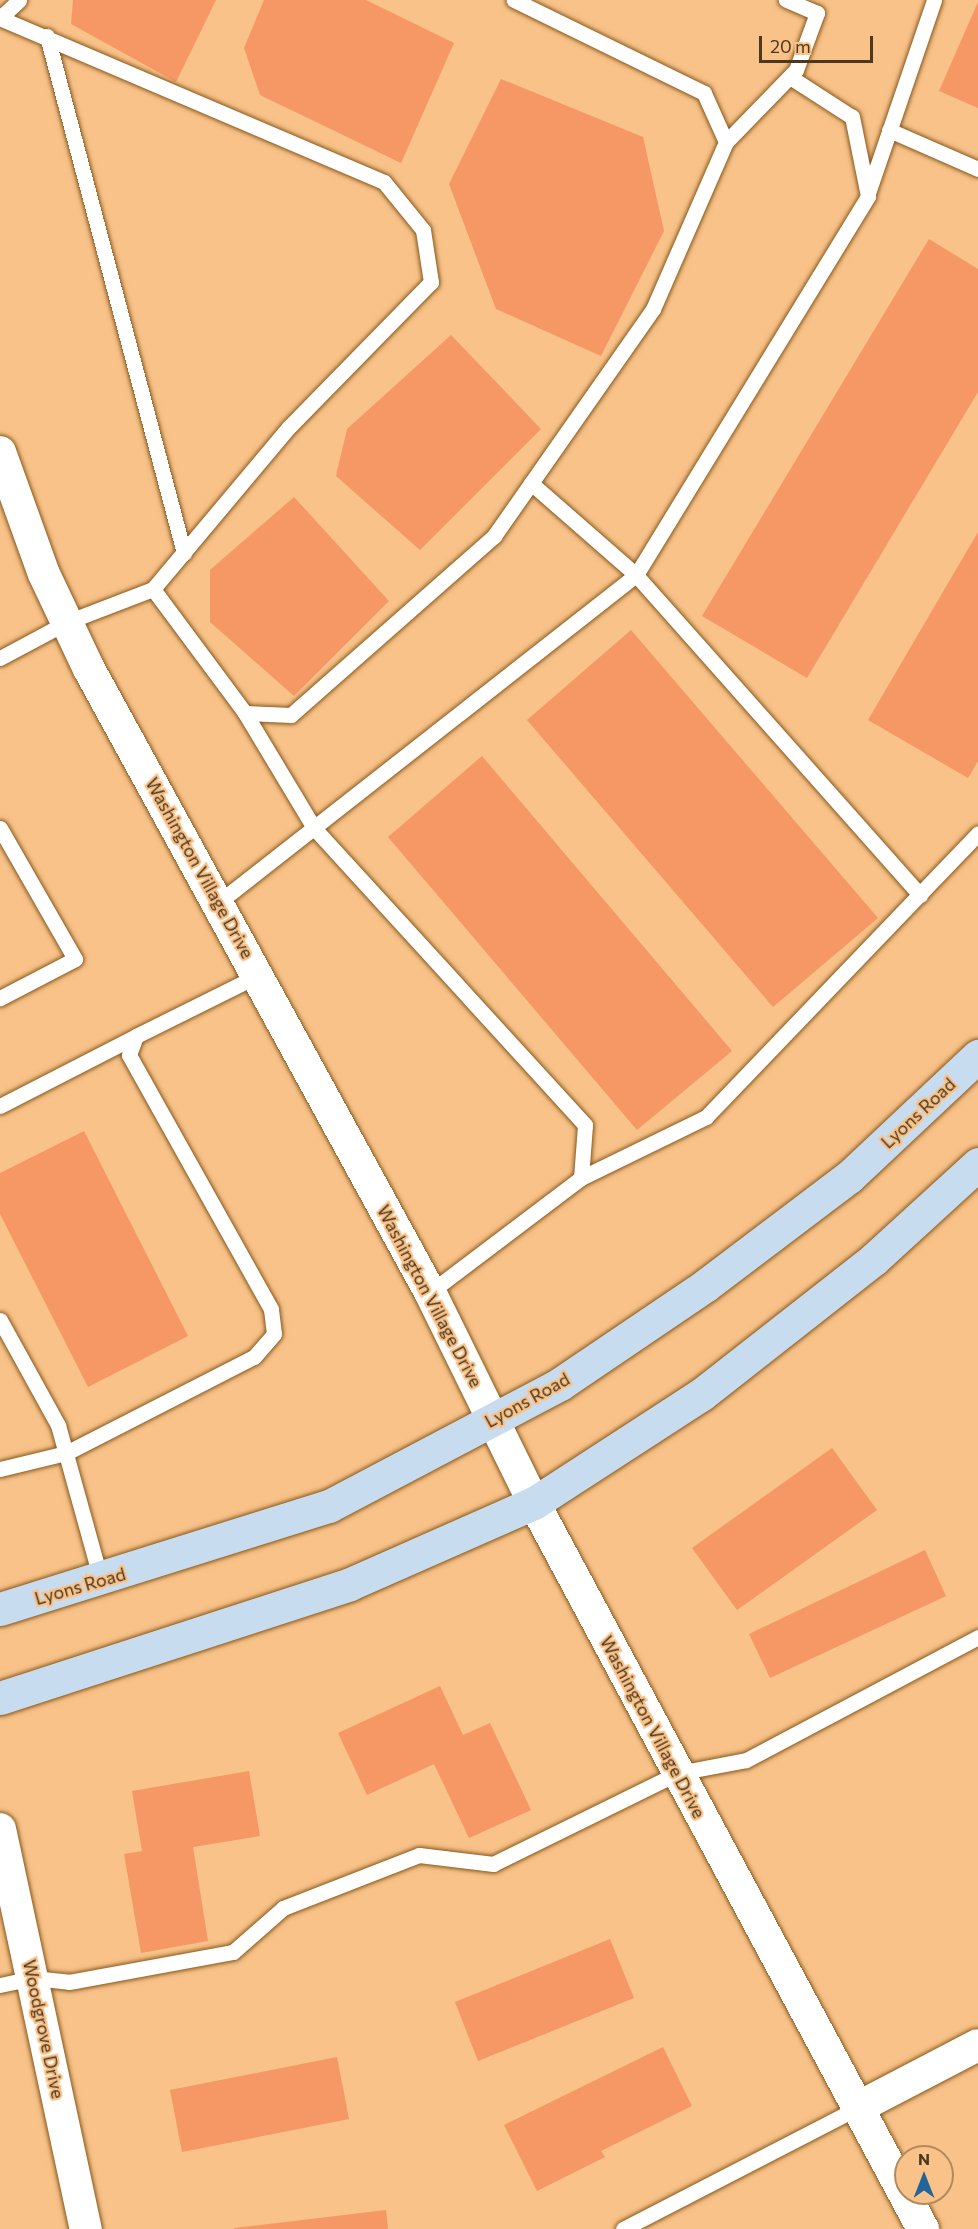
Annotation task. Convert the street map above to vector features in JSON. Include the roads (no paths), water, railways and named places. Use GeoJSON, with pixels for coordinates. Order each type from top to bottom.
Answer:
{"type":"FeatureCollection","features":[{"type":"Feature","properties":{"kind":"main road","name":"Lyons Road"},"geometry":{"type":"LineString","coordinates":[[0,1609],[101,1580],[329,1506],[560,1384],[716,1277],[849,1177],[978,1056]]}},
{"type":"Feature","properties":{"kind":"main road"},"geometry":{"type":"LineString","coordinates":[[0,1698],[350,1584],[534,1503],[702,1394],[874,1259],[978,1164]]}},
{"type":"Feature","properties":{"kind":"street","name":"Washington Village Drive"},"geometry":{"type":"LineString","coordinates":[[0,452],[67,622],[430,1292],[534,1503],[923,2229]]}},
{"type":"Feature","properties":{"kind":"street","name":"Woodgrove Drive"},"geometry":{"type":"LineString","coordinates":[[0,1829],[86,2229]]}},
{"type":"Feature","properties":{"kind":"street"},"geometry":{"type":"LineString","coordinates":[[857,2108],[978,2045]]}},
{"type":"Feature","properties":{"kind":"lane"},"geometry":{"type":"LineString","coordinates":[[0,658],[67,622],[153,589],[288,428],[431,282],[423,230],[384,182],[47,36],[1,19],[19,0]]}},
{"type":"Feature","properties":{"kind":"lane"},"geometry":{"type":"LineString","coordinates":[[514,0],[704,93],[726,142]]}},
{"type":"Feature","properties":{"kind":"lane"},"geometry":{"type":"LineString","coordinates":[[245,713],[291,715],[494,536],[653,309],[726,142],[790,77],[817,13],[786,0]]}},
{"type":"Feature","properties":{"kind":"lane"},"geometry":{"type":"LineString","coordinates":[[219,902],[636,576],[867,196],[934,0]]}},
{"type":"Feature","properties":{"kind":"lane"},"geometry":{"type":"LineString","coordinates":[[47,36],[184,553]]}},
{"type":"Feature","properties":{"kind":"lane"},"geometry":{"type":"LineString","coordinates":[[790,77],[852,117],[867,196]]}},
{"type":"Feature","properties":{"kind":"lane"},"geometry":{"type":"LineString","coordinates":[[889,130],[978,169]]}},
{"type":"Feature","properties":{"kind":"lane"},"geometry":{"type":"LineString","coordinates":[[531,483],[636,576],[920,895]]}},
{"type":"Feature","properties":{"kind":"lane"},"geometry":{"type":"LineString","coordinates":[[153,589],[245,713],[314,828],[585,1125],[581,1178]]}},
{"type":"Feature","properties":{"kind":"lane"},"geometry":{"type":"LineString","coordinates":[[0,828],[75,959],[0,998]]}},
{"type":"Feature","properties":{"kind":"lane"},"geometry":{"type":"LineString","coordinates":[[430,1292],[581,1178],[706,1116],[978,833]]}},
{"type":"Feature","properties":{"kind":"lane"},"geometry":{"type":"LineString","coordinates":[[0,1106],[260,975]]}},
{"type":"Feature","properties":{"kind":"lane"},"geometry":{"type":"LineString","coordinates":[[0,1469],[66,1453],[254,1357],[274,1334],[271,1309],[129,1054],[136,1036]]}},
{"type":"Feature","properties":{"kind":"lane"},"geometry":{"type":"LineString","coordinates":[[0,1320],[58,1425],[101,1580]]}},
{"type":"Feature","properties":{"kind":"lane"},"geometry":{"type":"LineString","coordinates":[[0,1985],[33,1978],[69,1982],[233,1952],[283,1908],[419,1855],[493,1864],[678,1773],[746,1760],[978,1637]]}},
{"type":"Feature","properties":{"kind":"lane"},"geometry":{"type":"LineString","coordinates":[[623,2229],[857,2108]]}}]}
